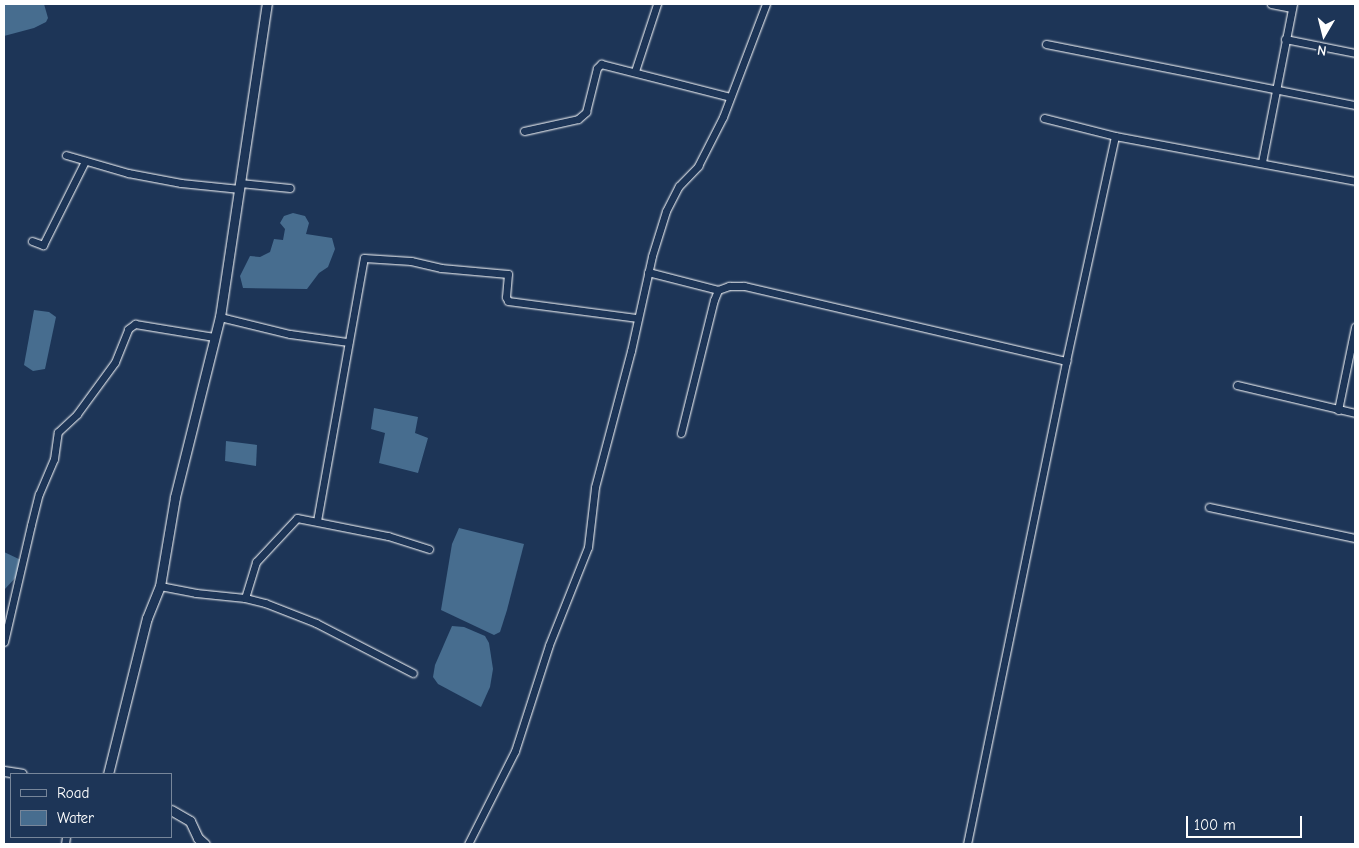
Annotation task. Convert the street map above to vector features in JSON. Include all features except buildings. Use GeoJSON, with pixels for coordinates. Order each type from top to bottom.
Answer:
{"type":"FeatureCollection","features":[{"type":"Feature","properties":{"kind":"street"},"geometry":{"type":"LineString","coordinates":[[108,773],[147,618],[160,586],[175,496],[220,317],[267,4]]}},
{"type":"Feature","properties":{"kind":"street"},"geometry":{"type":"LineString","coordinates":[[635,72],[657,4]]}},
{"type":"Feature","properties":{"kind":"street"},"geometry":{"type":"LineString","coordinates":[[468,844],[515,750],[549,645],[588,547],[594,488],[631,351],[648,272],[666,211],[679,186],[698,166],[730,98],[766,4]]}},
{"type":"Feature","properties":{"kind":"street"},"geometry":{"type":"LineString","coordinates":[[1262,162],[1292,6],[1271,4]]}},
{"type":"Feature","properties":{"kind":"street"},"geometry":{"type":"LineString","coordinates":[[1285,39],[1355,53]]}},
{"type":"Feature","properties":{"kind":"street"},"geometry":{"type":"LineString","coordinates":[[1046,44],[1355,105]]}},
{"type":"Feature","properties":{"kind":"street"},"geometry":{"type":"LineString","coordinates":[[524,131],[578,119],[586,112],[597,68],[601,64],[730,98]]}},
{"type":"Feature","properties":{"kind":"street"},"geometry":{"type":"LineString","coordinates":[[1044,118],[1115,136],[1355,180]]}},
{"type":"Feature","properties":{"kind":"street"},"geometry":{"type":"LineString","coordinates":[[967,844],[1066,362],[1115,136]]}},
{"type":"Feature","properties":{"kind":"street"},"geometry":{"type":"LineString","coordinates":[[66,155],[128,173],[167,181],[290,188]]}},
{"type":"Feature","properties":{"kind":"street"},"geometry":{"type":"LineString","coordinates":[[32,241],[43,245],[85,161]]}},
{"type":"Feature","properties":{"kind":"street"},"geometry":{"type":"LineString","coordinates":[[317,522],[362,262],[366,257],[411,261],[441,268],[508,274],[506,297],[508,301],[638,318]]}},
{"type":"Feature","properties":{"kind":"street"},"geometry":{"type":"LineString","coordinates":[[648,272],[718,290],[736,285],[744,286],[1066,362]]}},
{"type":"Feature","properties":{"kind":"street"},"geometry":{"type":"LineString","coordinates":[[681,433],[718,290]]}},
{"type":"Feature","properties":{"kind":"street"},"geometry":{"type":"LineString","coordinates":[[220,317],[290,334],[348,342]]}},
{"type":"Feature","properties":{"kind":"street"},"geometry":{"type":"LineString","coordinates":[[4,642],[39,494],[54,459],[58,432],[77,414],[115,362],[128,329],[135,324],[214,338]]}},
{"type":"Feature","properties":{"kind":"street"},"geometry":{"type":"LineString","coordinates":[[1338,410],[1355,327]]}},
{"type":"Feature","properties":{"kind":"street"},"geometry":{"type":"LineString","coordinates":[[1236,385],[1355,413]]}},
{"type":"Feature","properties":{"kind":"street"},"geometry":{"type":"LineString","coordinates":[[1209,507],[1355,538]]}},
{"type":"Feature","properties":{"kind":"street"},"geometry":{"type":"LineString","coordinates":[[245,598],[256,562],[292,522],[298,518],[388,536],[429,549]]}},
{"type":"Feature","properties":{"kind":"street"},"geometry":{"type":"LineString","coordinates":[[160,586],[196,593],[245,598],[290,612],[316,623],[413,673]]}},
{"type":"Feature","properties":{"kind":"street"},"geometry":{"type":"LineString","coordinates":[[172,811],[190,821],[198,838],[206,844]]}},
{"type":"Feature","properties":{"kind":"water"},"geometry":{"type":"Polygon","coordinates":[[[4,4],[44,4],[48,18],[46,22],[34,28],[4,36],[4,4]]]}},
{"type":"Feature","properties":{"kind":"water"},"geometry":{"type":"Polygon","coordinates":[[[293,213],[305,216],[309,223],[306,234],[332,238],[335,249],[328,267],[319,273],[307,289],[243,288],[240,276],[250,256],[260,257],[270,252],[274,239],[283,240],[285,229],[280,223],[284,216],[293,213]]]}},
{"type":"Feature","properties":{"kind":"water"},"geometry":{"type":"Polygon","coordinates":[[[34,310],[49,312],[56,317],[45,369],[33,371],[24,365],[34,310]]]}},
{"type":"Feature","properties":{"kind":"water"},"geometry":{"type":"Polygon","coordinates":[[[374,408],[418,417],[415,433],[428,438],[418,473],[379,463],[385,433],[371,429],[374,408]]]}},
{"type":"Feature","properties":{"kind":"water"},"geometry":{"type":"Polygon","coordinates":[[[226,441],[257,445],[256,466],[225,461],[226,441]]]}},
{"type":"Feature","properties":{"kind":"water"},"geometry":{"type":"Polygon","coordinates":[[[459,528],[524,544],[500,632],[494,635],[441,610],[452,544],[459,528]]]}},
{"type":"Feature","properties":{"kind":"water"},"geometry":{"type":"Polygon","coordinates":[[[4,552],[21,560],[17,576],[4,590],[4,552]]]}},
{"type":"Feature","properties":{"kind":"water"},"geometry":{"type":"Polygon","coordinates":[[[452,626],[464,627],[485,636],[489,643],[493,669],[490,687],[481,707],[438,684],[433,677],[435,665],[452,626]]]}}]}
